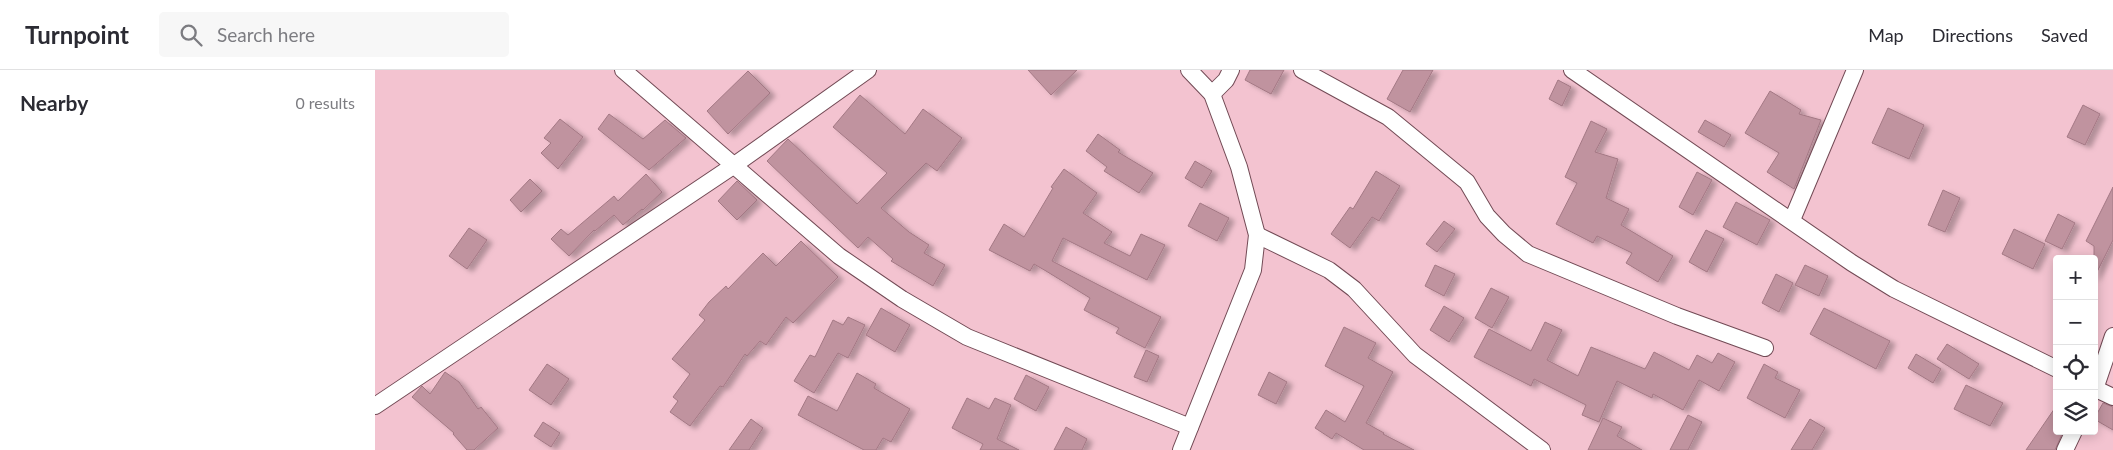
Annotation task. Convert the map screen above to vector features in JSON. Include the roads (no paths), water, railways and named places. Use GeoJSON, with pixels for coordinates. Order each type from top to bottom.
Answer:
{"type":"FeatureCollection","features":[{"type":"Feature","properties":{"kind":"street"},"geometry":{"type":"LineString","coordinates":[[623,70],[839,256],[902,299],[967,337],[1190,427]]}},
{"type":"Feature","properties":{"kind":"street"},"geometry":{"type":"LineString","coordinates":[[375,406],[733,166],[868,70]]}},
{"type":"Feature","properties":{"kind":"street"},"geometry":{"type":"LineString","coordinates":[[1181,450],[1253,270],[1257,235],[1239,168],[1212,94],[1189,70]]}},
{"type":"Feature","properties":{"kind":"street"},"geometry":{"type":"LineString","coordinates":[[1212,94],[1226,80],[1231,70]]}},
{"type":"Feature","properties":{"kind":"street"},"geometry":{"type":"LineString","coordinates":[[1302,70],[1388,117],[1467,182],[1487,216],[1504,234],[1528,254],[1668,312],[1765,348]]}},
{"type":"Feature","properties":{"kind":"street"},"geometry":{"type":"LineString","coordinates":[[1572,70],[1852,263],[1894,289],[2053,367]]}},
{"type":"Feature","properties":{"kind":"street"},"geometry":{"type":"LineString","coordinates":[[1792,220],[1855,70]]}},
{"type":"Feature","properties":{"kind":"street"},"geometry":{"type":"LineString","coordinates":[[1257,235],[1329,270],[1354,289],[1415,355],[1542,450]]}},
{"type":"Feature","properties":{"kind":"street"},"geometry":{"type":"LineString","coordinates":[[2098,380],[2113,336]]}},
{"type":"Feature","properties":{"kind":"street"},"geometry":{"type":"LineString","coordinates":[[2097,390],[2113,397]]}},
{"type":"Feature","properties":{"kind":"street"},"geometry":{"type":"LineString","coordinates":[[2065,450],[2072,435]]}}]}
